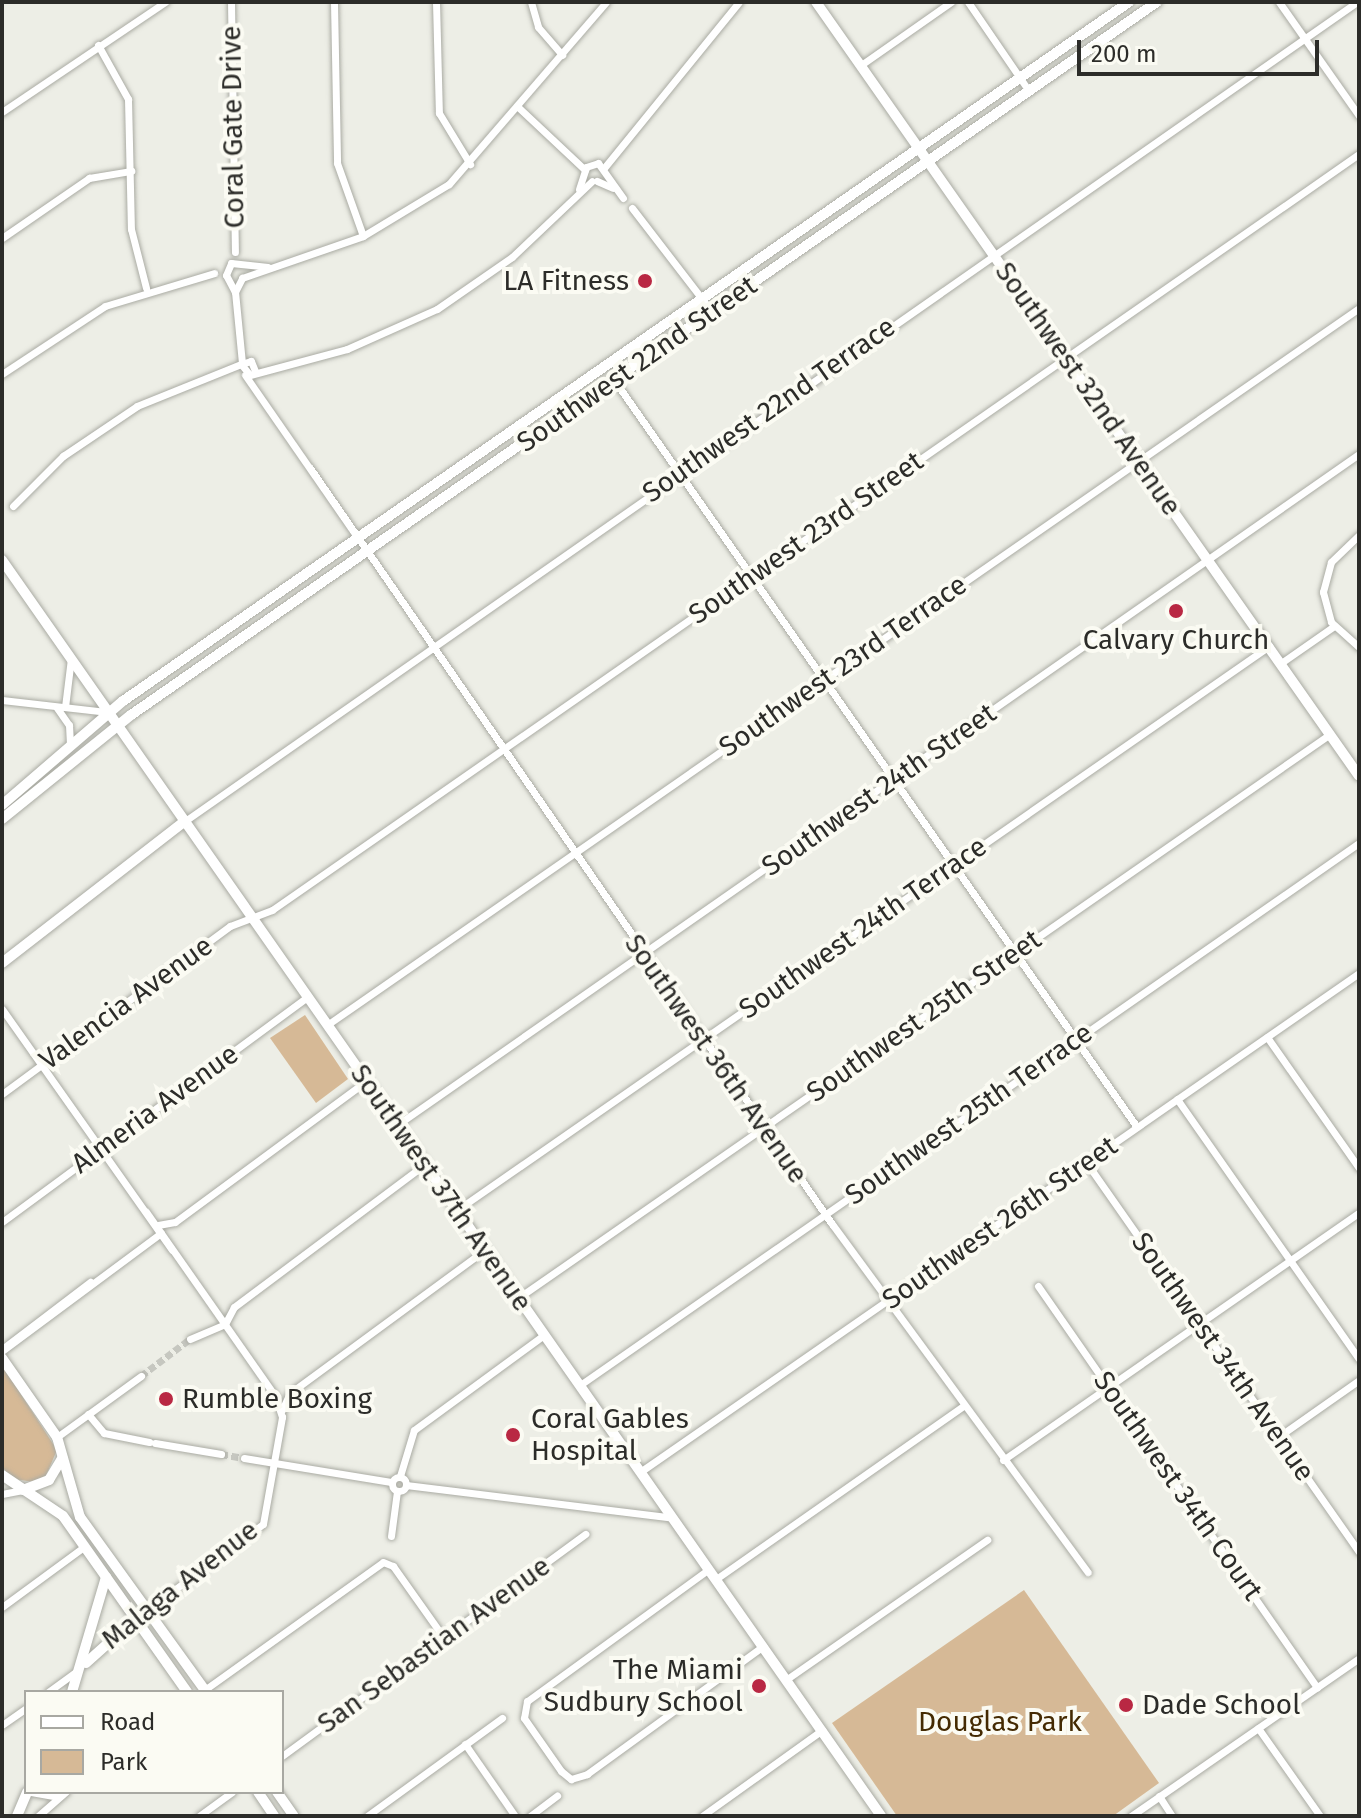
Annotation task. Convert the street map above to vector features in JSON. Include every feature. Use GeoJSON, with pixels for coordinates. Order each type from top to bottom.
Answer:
{"type":"FeatureCollection","features":[{"type":"Feature","properties":{"kind":"main road","name":"Southwest 32nd Avenue"},"geometry":{"type":"LineString","coordinates":[[816,2],[1359,776]]}},
{"type":"Feature","properties":{"kind":"main road","name":"Southwest 22nd Street"},"geometry":{"type":"LineString","coordinates":[[2,805],[68,755],[108,712],[1129,2]]}},
{"type":"Feature","properties":{"kind":"main road","name":"Southwest 22nd Street"},"geometry":{"type":"LineString","coordinates":[[2,819],[118,726],[1157,2]]}},
{"type":"Feature","properties":{"kind":"main road"},"geometry":{"type":"LineString","coordinates":[[770,250],[777,268]]}},
{"type":"Feature","properties":{"kind":"main road","name":"Southwest 37th Avenue"},"geometry":{"type":"LineString","coordinates":[[2,560],[787,1679],[877,1815]]}},
{"type":"Feature","properties":{"kind":"main road"},"geometry":{"type":"LineString","coordinates":[[2,963],[185,821]]}},
{"type":"Feature","properties":{"kind":"main road"},"geometry":{"type":"LineString","coordinates":[[2,1358],[57,1437],[78,1513],[203,1690]]}},
{"type":"Feature","properties":{"kind":"main road"},"geometry":{"type":"LineString","coordinates":[[23,1490],[49,1480],[62,1457]]}},
{"type":"Feature","properties":{"kind":"main road"},"geometry":{"type":"LineString","coordinates":[[2,1475],[60,1512],[186,1690]]}},
{"type":"Feature","properties":{"kind":"main road"},"geometry":{"type":"LineString","coordinates":[[73,1690],[83,1667],[106,1577]]}},
{"type":"Feature","properties":{"kind":"main road","name":"Malaga Avenue"},"geometry":{"type":"LineString","coordinates":[[83,1667],[135,1619]]}},
{"type":"Feature","properties":{"kind":"main road"},"geometry":{"type":"LineString","coordinates":[[17,1816],[28,1794]]}},
{"type":"Feature","properties":{"kind":"main road"},"geometry":{"type":"LineString","coordinates":[[259,1794],[274,1816]]}},
{"type":"Feature","properties":{"kind":"main road"},"geometry":{"type":"LineString","coordinates":[[278,1794],[294,1816]]}},
{"type":"Feature","properties":{"kind":"street"},"geometry":{"type":"LineString","coordinates":[[2,112],[165,2]]}},
{"type":"Feature","properties":{"kind":"street","name":"Coral Gate Drive"},"geometry":{"type":"LineString","coordinates":[[231,2],[235,252]]}},
{"type":"Feature","properties":{"kind":"street"},"geometry":{"type":"LineString","coordinates":[[334,2],[337,163],[363,236]]}},
{"type":"Feature","properties":{"kind":"street"},"geometry":{"type":"LineString","coordinates":[[436,2],[439,113],[470,164]]}},
{"type":"Feature","properties":{"kind":"street"},"geometry":{"type":"LineString","coordinates":[[531,2],[538,27],[562,55]]}},
{"type":"Feature","properties":{"kind":"street"},"geometry":{"type":"LineString","coordinates":[[235,292],[242,278],[363,236],[470,164],[606,2]]}},
{"type":"Feature","properties":{"kind":"street"},"geometry":{"type":"LineString","coordinates":[[13,506],[63,456],[137,406],[226,371],[271,365],[355,346],[449,302],[520,250],[579,189],[595,181],[604,170],[609,155],[739,2]]}},
{"type":"Feature","properties":{"kind":"street"},"geometry":{"type":"LineString","coordinates":[[861,65],[951,2]]}},
{"type":"Feature","properties":{"kind":"street"},"geometry":{"type":"LineString","coordinates":[[968,2],[1029,91]]}},
{"type":"Feature","properties":{"kind":"street"},"geometry":{"type":"LineString","coordinates":[[1279,2],[1359,116]]}},
{"type":"Feature","properties":{"kind":"street","name":"Southwest 22nd Terrace"},"geometry":{"type":"LineString","coordinates":[[185,821],[429,647],[1357,2]]}},
{"type":"Feature","properties":{"kind":"street"},"geometry":{"type":"LineString","coordinates":[[98,45],[127,92],[132,238],[146,288]]}},
{"type":"Feature","properties":{"kind":"street"},"geometry":{"type":"LineString","coordinates":[[518,107],[577,157],[585,172],[595,181],[613,188]]}},
{"type":"Feature","properties":{"kind":"street","name":"Southwest 23rd Street"},"geometry":{"type":"LineString","coordinates":[[252,917],[500,751],[1359,154]]}},
{"type":"Feature","properties":{"kind":"street"},"geometry":{"type":"LineString","coordinates":[[579,189],[585,172],[594,162],[609,155]]}},
{"type":"Feature","properties":{"kind":"street"},"geometry":{"type":"LineString","coordinates":[[577,157],[594,162],[604,170],[613,188],[623,198]]}},
{"type":"Feature","properties":{"kind":"street"},"geometry":{"type":"LineString","coordinates":[[2,238],[89,178],[131,171]]}},
{"type":"Feature","properties":{"kind":"street"},"geometry":{"type":"LineString","coordinates":[[632,208],[697,301],[713,313]]}},
{"type":"Feature","properties":{"kind":"street","name":"Coral Gate Drive"},"geometry":{"type":"LineString","coordinates":[[248,368],[229,265],[268,267]]}},
{"type":"Feature","properties":{"kind":"street"},"geometry":{"type":"LineString","coordinates":[[2,374],[84,317],[146,288],[214,273]]}},
{"type":"Feature","properties":{"kind":"street","name":"Southwest 23rd Terrace"},"geometry":{"type":"LineString","coordinates":[[327,1025],[1359,308]]}},
{"type":"Feature","properties":{"kind":"street"},"geometry":{"type":"LineString","coordinates":[[615,358],[614,380],[1137,1127]]}},
{"type":"Feature","properties":{"kind":"street"},"geometry":{"type":"LineString","coordinates":[[248,368],[258,390],[357,537]]}},
{"type":"Feature","properties":{"kind":"street","name":"Southwest 24th Street"},"geometry":{"type":"LineString","coordinates":[[397,1125],[1359,454]]}},
{"type":"Feature","properties":{"kind":"street"},"geometry":{"type":"LineString","coordinates":[[1359,535],[1336,554],[1324,579],[1334,626],[1359,647]]}},
{"type":"Feature","properties":{"kind":"street","name":"Southwest 36th Avenue"},"geometry":{"type":"LineString","coordinates":[[357,537],[364,553],[500,751],[825,1214],[963,1406],[1088,1572]]}},
{"type":"Feature","properties":{"kind":"street"},"geometry":{"type":"LineString","coordinates":[[1281,663],[1334,626]]}},
{"type":"Feature","properties":{"kind":"street","name":"Southwest 24th Terrace"},"geometry":{"type":"LineString","coordinates":[[457,1210],[1269,646]]}},
{"type":"Feature","properties":{"kind":"street"},"geometry":{"type":"LineString","coordinates":[[68,755],[70,728],[61,707],[71,658]]}},
{"type":"Feature","properties":{"kind":"street"},"geometry":{"type":"LineString","coordinates":[[2,700],[108,712]]}},
{"type":"Feature","properties":{"kind":"street","name":"Southwest 25th Street"},"geometry":{"type":"LineString","coordinates":[[518,1298],[1330,734]]}},
{"type":"Feature","properties":{"kind":"street","name":"Southwest 25th Terrace"},"geometry":{"type":"LineString","coordinates":[[580,1385],[1359,843]]}},
{"type":"Feature","properties":{"kind":"street","name":"Valencia Avenue"},"geometry":{"type":"LineString","coordinates":[[2,1094],[252,917]]}},
{"type":"Feature","properties":{"kind":"street","name":"Southwest 26th Street"},"geometry":{"type":"LineString","coordinates":[[640,1472],[1359,974]]}},
{"type":"Feature","properties":{"kind":"street","name":"Almeria Avenue"},"geometry":{"type":"LineString","coordinates":[[2,1222],[307,997]]}},
{"type":"Feature","properties":{"kind":"street","name":"Malaga Avenue"},"geometry":{"type":"LineString","coordinates":[[2,1009],[162,1233],[279,1401],[282,1410]]}},
{"type":"Feature","properties":{"kind":"street"},"geometry":{"type":"LineString","coordinates":[[1267,1037],[1359,1168]]}},
{"type":"Feature","properties":{"kind":"street"},"geometry":{"type":"LineString","coordinates":[[2,1350],[366,1081]]}},
{"type":"Feature","properties":{"kind":"street"},"geometry":{"type":"LineString","coordinates":[[1177,1099],[1359,1359]]}},
{"type":"Feature","properties":{"kind":"street","name":"Southwest 34th Avenue"},"geometry":{"type":"LineString","coordinates":[[1086,1162],[1359,1552]]}},
{"type":"Feature","properties":{"kind":"street"},"geometry":{"type":"LineString","coordinates":[[190,1339],[206,1327],[225,1324],[234,1307],[425,1164]]}},
{"type":"Feature","properties":{"kind":"street"},"geometry":{"type":"LineString","coordinates":[[1003,1460],[1359,1213]]}},
{"type":"Feature","properties":{"kind":"street"},"geometry":{"type":"LineString","coordinates":[[162,1233],[174,1223]]}},
{"type":"Feature","properties":{"kind":"street","name":"Malaga Avenue"},"geometry":{"type":"LineString","coordinates":[[135,1619],[261,1526],[276,1463],[282,1410],[290,1393],[485,1250]]}},
{"type":"Feature","properties":{"kind":"street","name":"Southwest 34th Court"},"geometry":{"type":"LineString","coordinates":[[1038,1286],[1317,1687]]}},
{"type":"Feature","properties":{"kind":"street"},"geometry":{"type":"LineString","coordinates":[[206,1327],[214,1309],[234,1307]]}},
{"type":"Feature","properties":{"kind":"street"},"geometry":{"type":"LineString","coordinates":[[244,1458],[391,1482],[400,1476],[410,1434],[544,1335]]}},
{"type":"Feature","properties":{"kind":"street"},"geometry":{"type":"LineString","coordinates":[[57,1437],[141,1376]]}},
{"type":"Feature","properties":{"kind":"street"},"geometry":{"type":"LineString","coordinates":[[1278,1437],[1359,1380]]}},
{"type":"Feature","properties":{"kind":"street"},"geometry":{"type":"LineString","coordinates":[[272,1392],[290,1393]]}},
{"type":"Feature","properties":{"kind":"street"},"geometry":{"type":"LineString","coordinates":[[716,1579],[963,1406]]}},
{"type":"Feature","properties":{"kind":"street"},"geometry":{"type":"LineString","coordinates":[[88,1414],[104,1433],[221,1454]]}},
{"type":"Feature","properties":{"kind":"street"},"geometry":{"type":"LineString","coordinates":[[400,1476],[406,1485]]}},
{"type":"Feature","properties":{"kind":"street"},"geometry":{"type":"LineString","coordinates":[[391,1482],[397,1491],[391,1536]]}},
{"type":"Feature","properties":{"kind":"street"},"geometry":{"type":"LineString","coordinates":[[397,1491],[406,1485],[673,1518]]}},
{"type":"Feature","properties":{"kind":"street"},"geometry":{"type":"LineString","coordinates":[[2,1494],[23,1490]]}},
{"type":"Feature","properties":{"kind":"street","name":"San Sebastian Avenue"},"geometry":{"type":"LineString","coordinates":[[284,1755],[585,1534]]}},
{"type":"Feature","properties":{"kind":"street"},"geometry":{"type":"LineString","coordinates":[[787,1679],[987,1540]]}},
{"type":"Feature","properties":{"kind":"street"},"geometry":{"type":"LineString","coordinates":[[2,1607],[85,1546]]}},
{"type":"Feature","properties":{"kind":"street"},"geometry":{"type":"LineString","coordinates":[[205,1690],[386,1562],[444,1638]]}},
{"type":"Feature","properties":{"kind":"street"},"geometry":{"type":"LineString","coordinates":[[709,1569],[522,1709],[571,1779],[763,1646]]}},
{"type":"Feature","properties":{"kind":"street"},"geometry":{"type":"LineString","coordinates":[[1131,1816],[1359,1658]]}},
{"type":"Feature","properties":{"kind":"street","name":"Malaga Avenue"},"geometry":{"type":"LineString","coordinates":[[51,1690],[83,1667]]}},
{"type":"Feature","properties":{"kind":"street"},"geometry":{"type":"LineString","coordinates":[[2,1725],[24,1709]]}},
{"type":"Feature","properties":{"kind":"street"},"geometry":{"type":"LineString","coordinates":[[367,1816],[502,1718]]}},
{"type":"Feature","properties":{"kind":"street"},"geometry":{"type":"LineString","coordinates":[[1258,1728],[1320,1816]]}},
{"type":"Feature","properties":{"kind":"street"},"geometry":{"type":"LineString","coordinates":[[702,1816],[822,1730]]}},
{"type":"Feature","properties":{"kind":"street"},"geometry":{"type":"LineString","coordinates":[[465,1744],[515,1816]]}},
{"type":"Feature","properties":{"kind":"street"},"geometry":{"type":"LineString","coordinates":[[38,1816],[63,1794]]}},
{"type":"Feature","properties":{"kind":"street"},"geometry":{"type":"LineString","coordinates":[[199,1816],[229,1794]]}},
{"type":"Feature","properties":{"kind":"street"},"geometry":{"type":"LineString","coordinates":[[530,1816],[557,1796]]}},
{"type":"Feature","properties":{"kind":"street"},"geometry":{"type":"LineString","coordinates":[[1159,1796],[1172,1816]]}},
{"type":"Feature","properties":{"kind":"green space"},"geometry":{"type":"Polygon","coordinates":[[[305,1015],[348,1079],[316,1103],[270,1038],[305,1015]]]}},
{"type":"Feature","properties":{"kind":"green space"},"geometry":{"type":"Polygon","coordinates":[[[2,1365],[57,1450],[45,1478],[35,1482],[13,1479],[2,1467],[2,1365]]]}},
{"type":"Feature","properties":{"kind":"green space","name":"Douglas Park"},"geometry":{"type":"Polygon","coordinates":[[[1024,1590],[1159,1783],[1113,1816],[897,1816],[832,1723],[1024,1590]]]}},
{"type":"Feature","properties":{"kind":"tunnel"},"geometry":{"type":"LineString","coordinates":[[141,1376],[190,1339]]}},
{"type":"Feature","properties":{"kind":"tunnel"},"geometry":{"type":"LineString","coordinates":[[221,1454],[244,1458]]}},
{"type":"Feature","properties":{"kind":"place","name":"LA Fitness"},"geometry":{"type":"Point","coordinates":[645,281]}},
{"type":"Feature","properties":{"kind":"place","name":"Calvary Church"},"geometry":{"type":"Point","coordinates":[1176,611]}},
{"type":"Feature","properties":{"kind":"place","name":"Rumble Boxing"},"geometry":{"type":"Point","coordinates":[166,1399]}},
{"type":"Feature","properties":{"kind":"place","name":"Coral Gables Hospital"},"geometry":{"type":"Point","coordinates":[513,1435]}},
{"type":"Feature","properties":{"kind":"place","name":"The Miami Sudbury School"},"geometry":{"type":"Point","coordinates":[759,1686]}},
{"type":"Feature","properties":{"kind":"place","name":"Dade School"},"geometry":{"type":"Point","coordinates":[1126,1705]}}]}
